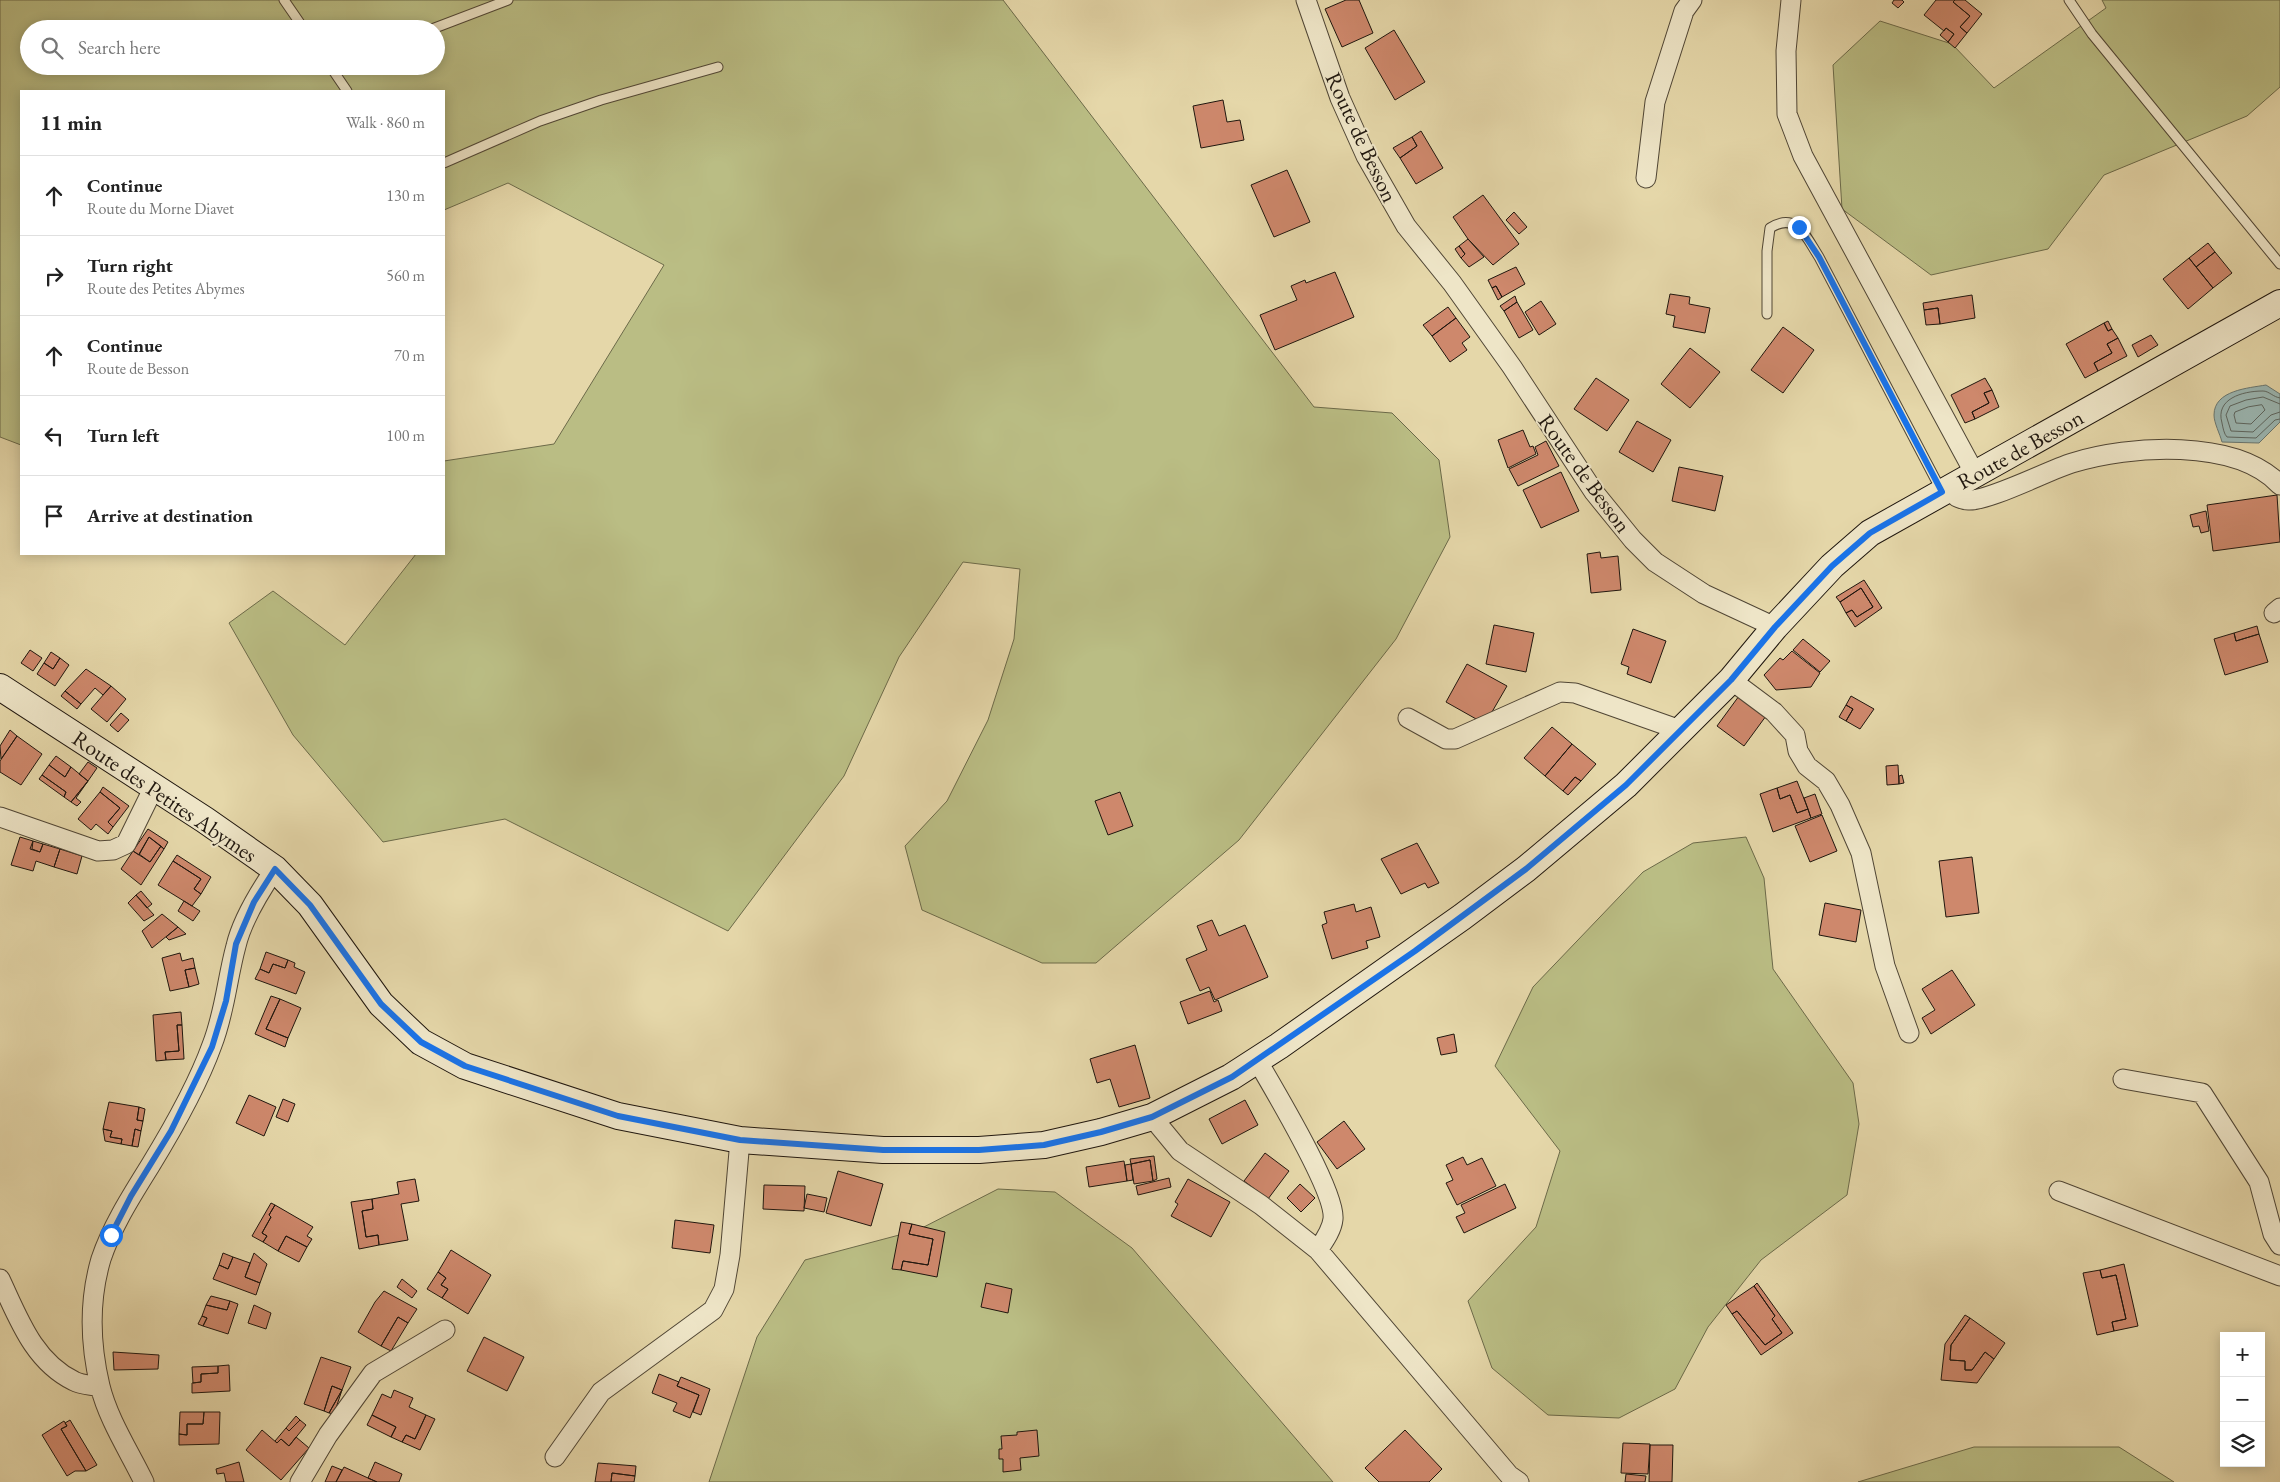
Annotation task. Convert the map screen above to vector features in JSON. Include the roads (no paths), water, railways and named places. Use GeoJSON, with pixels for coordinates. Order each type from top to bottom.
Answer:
{"type":"FeatureCollection","features":[{"type":"Feature","properties":{"kind":"main road","name":"Route de Besson"},"geometry":{"type":"LineString","coordinates":[[1775,627],[1832,566],[1870,533],[2280,303]]}},
{"type":"Feature","properties":{"kind":"main road","name":"Route des Petites Abymes"},"geometry":{"type":"LineString","coordinates":[[0,687],[154,787],[275,869],[310,905],[381,1004],[421,1042],[465,1066],[618,1116],[740,1140],[883,1150],[979,1150],[1044,1145],[1101,1132],[1152,1117],[1191,1099],[1258,1060],[1415,951],[1526,869],[1626,785],[1731,680],[1775,627]]}},
{"type":"Feature","properties":{"kind":"street","name":"Route de Besson"},"geometry":{"type":"LineString","coordinates":[[1306,0],[1340,98],[1366,156],[1406,226],[1452,284],[1501,352],[1594,492],[1655,562],[1704,594],[1775,627]]}},
{"type":"Feature","properties":{"kind":"street"},"geometry":{"type":"LineString","coordinates":[[1646,178],[1655,102],[1684,11],[1692,0]]}},
{"type":"Feature","properties":{"kind":"street"},"geometry":{"type":"LineString","coordinates":[[1791,0],[1786,51],[1787,114],[1803,156],[1957,484],[1957,497],[1968,500],[1988,496],[2074,462],[2144,449],[2185,449],[2236,459],[2268,472],[2280,485]]}},
{"type":"Feature","properties":{"kind":"street"},"geometry":{"type":"LineString","coordinates":[[1731,680],[1774,712],[1795,735],[1798,751],[1806,766],[1826,781],[1840,805],[1861,853],[1885,966],[1909,1033]]}},
{"type":"Feature","properties":{"kind":"street"},"geometry":{"type":"LineString","coordinates":[[1408,718],[1446,739],[1455,739],[1560,692],[1575,693],[1680,730]]}},
{"type":"Feature","properties":{"kind":"street"},"geometry":{"type":"LineString","coordinates":[[0,817],[98,851],[113,850],[126,844],[154,787]]}},
{"type":"Feature","properties":{"kind":"street"},"geometry":{"type":"LineString","coordinates":[[144,1482],[110,1414],[100,1387],[91,1322],[96,1285],[102,1259],[111,1235],[131,1196],[171,1131],[212,1047],[226,1001],[236,944],[254,902],[275,869]]}},
{"type":"Feature","properties":{"kind":"street"},"geometry":{"type":"LineString","coordinates":[[1258,1060],[1328,1196],[1333,1219],[1327,1236],[1318,1250]]}},
{"type":"Feature","properties":{"kind":"street"},"geometry":{"type":"LineString","coordinates":[[2123,1079],[2202,1093],[2259,1182],[2273,1234],[2280,1245]]}},
{"type":"Feature","properties":{"kind":"street"},"geometry":{"type":"LineString","coordinates":[[1152,1117],[1180,1151],[1260,1205],[1318,1250],[1509,1475],[1519,1482]]}},
{"type":"Feature","properties":{"kind":"street"},"geometry":{"type":"LineString","coordinates":[[555,1457],[601,1392],[713,1310],[724,1289],[730,1255],[740,1140]]}},
{"type":"Feature","properties":{"kind":"street"},"geometry":{"type":"LineString","coordinates":[[2060,1191],[2280,1276]]}},
{"type":"Feature","properties":{"kind":"street"},"geometry":{"type":"LineString","coordinates":[[0,1279],[26,1334],[48,1363],[74,1381],[100,1387]]}},
{"type":"Feature","properties":{"kind":"street"},"geometry":{"type":"LineString","coordinates":[[300,1482],[328,1435],[373,1373],[445,1330]]}},
{"type":"Feature","properties":{"kind":"lane"},"geometry":{"type":"LineString","coordinates":[[284,0],[298,20]]}},
{"type":"Feature","properties":{"kind":"lane"},"geometry":{"type":"LineString","coordinates":[[445,24],[508,0]]}},
{"type":"Feature","properties":{"kind":"lane"},"geometry":{"type":"LineString","coordinates":[[2069,0],[2092,34],[2280,264]]}},
{"type":"Feature","properties":{"kind":"lane"},"geometry":{"type":"LineString","coordinates":[[445,163],[540,121],[601,100],[718,67]]}},
{"type":"Feature","properties":{"kind":"lane"},"geometry":{"type":"LineString","coordinates":[[336,75],[346,90]]}},
{"type":"Feature","properties":{"kind":"lane"},"geometry":{"type":"LineString","coordinates":[[1767,314],[1767,251],[1770,228],[1779,223],[1789,222],[1799,227],[1819,257],[1957,484]]}},
{"type":"Feature","properties":{"kind":"water"},"geometry":{"type":"Polygon","coordinates":[[[2266,385],[2280,394],[2280,422],[2259,443],[2222,442],[2214,415],[2220,400],[2226,395],[2242,389],[2266,385]]]}}]}
